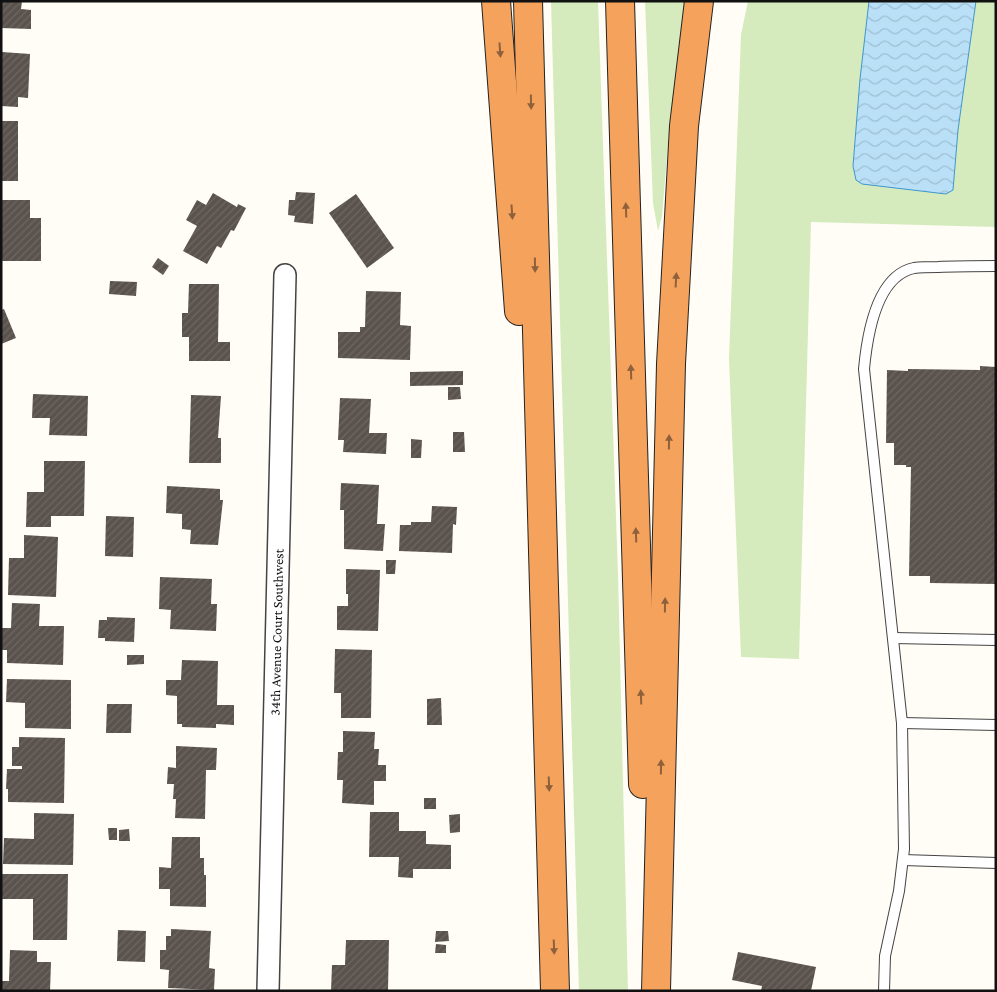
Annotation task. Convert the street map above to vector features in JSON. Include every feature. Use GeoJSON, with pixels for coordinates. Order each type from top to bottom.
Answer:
{"type":"FeatureCollection","features":[{"type":"Feature","properties":{"kind":"highway"},"geometry":{"type":"LineString","coordinates":[[496,1],[547,735]]}},
{"type":"Feature","properties":{"kind":"highway"},"geometry":{"type":"LineString","coordinates":[[528,1],[555,991]]}},
{"type":"Feature","properties":{"kind":"highway"},"geometry":{"type":"LineString","coordinates":[[620,1],[649,991]]}},
{"type":"Feature","properties":{"kind":"highway"},"geometry":{"type":"LineString","coordinates":[[656,991],[671,364],[684,126],[700,1]]}},
{"type":"Feature","properties":{"kind":"street","name":"34th Avenue Court Southwest"},"geometry":{"type":"LineString","coordinates":[[268,991],[285,275]]}},
{"type":"Feature","properties":{"kind":"lane"},"geometry":{"type":"LineString","coordinates":[[884,991],[885,956],[899,891],[903,860],[902,723],[864,369],[866,343],[883,292],[898,276],[913,268],[996,266]]}},
{"type":"Feature","properties":{"kind":"lane"},"geometry":{"type":"LineString","coordinates":[[893,638],[996,640]]}},
{"type":"Feature","properties":{"kind":"lane"},"geometry":{"type":"LineString","coordinates":[[902,723],[996,725]]}},
{"type":"Feature","properties":{"kind":"lane"},"geometry":{"type":"LineString","coordinates":[[903,860],[996,863]]}},
{"type":"Feature","properties":{"kind":"green space"},"geometry":{"type":"Polygon","coordinates":[[[551,1],[598,1],[618,574],[628,991],[579,991],[551,1]]]}},
{"type":"Feature","properties":{"kind":"green space"},"geometry":{"type":"Polygon","coordinates":[[[645,1],[687,1],[670,121],[662,216],[658,231],[653,203],[645,1]]]}},
{"type":"Feature","properties":{"kind":"green space"},"geometry":{"type":"Polygon","coordinates":[[[748,1],[996,1],[996,227],[811,222],[799,659],[741,657],[729,359],[741,35],[748,1]]]}},
{"type":"Feature","properties":{"kind":"water"},"geometry":{"type":"Polygon","coordinates":[[[869,1],[976,1],[958,130],[953,190],[946,194],[862,184],[856,180],[853,166],[869,1]]]}},
{"type":"Feature","properties":{"kind":"building"},"geometry":{"type":"Polygon","coordinates":[[[1,1],[22,1],[21,9],[31,10],[31,29],[1,28],[1,1]]]}},
{"type":"Feature","properties":{"kind":"building"},"geometry":{"type":"Polygon","coordinates":[[[2,52],[30,54],[28,98],[18,97],[18,107],[1,106],[2,52]]]}},
{"type":"Feature","properties":{"kind":"building"},"geometry":{"type":"Polygon","coordinates":[[[1,121],[18,121],[18,181],[1,181],[1,121]]]}},
{"type":"Feature","properties":{"kind":"building"},"geometry":{"type":"Polygon","coordinates":[[[296,192],[315,193],[313,224],[294,222],[295,216],[288,215],[289,200],[295,200],[296,192]]]}},
{"type":"Feature","properties":{"kind":"building"},"geometry":{"type":"Polygon","coordinates":[[[213,193],[237,207],[238,204],[246,208],[234,231],[231,230],[221,248],[217,246],[207,264],[183,251],[197,226],[186,220],[197,200],[206,205],[213,193]]]}},
{"type":"Feature","properties":{"kind":"building"},"geometry":{"type":"Polygon","coordinates":[[[356,194],[394,248],[367,268],[329,213],[356,194]]]}},
{"type":"Feature","properties":{"kind":"building"},"geometry":{"type":"Polygon","coordinates":[[[1,200],[30,200],[30,218],[41,218],[41,261],[1,261],[1,200]]]}},
{"type":"Feature","properties":{"kind":"building"},"geometry":{"type":"Polygon","coordinates":[[[158,258],[169,266],[163,275],[152,267],[158,258]]]}},
{"type":"Feature","properties":{"kind":"building"},"geometry":{"type":"Polygon","coordinates":[[[110,281],[137,282],[136,296],[109,294],[110,281]]]}},
{"type":"Feature","properties":{"kind":"building"},"geometry":{"type":"Polygon","coordinates":[[[189,284],[219,284],[218,342],[230,342],[230,361],[189,361],[189,337],[182,337],[182,313],[188,313],[189,284]]]}},
{"type":"Feature","properties":{"kind":"building"},"geometry":{"type":"Polygon","coordinates":[[[366,291],[401,292],[400,325],[411,326],[410,360],[338,358],[338,332],[360,332],[360,327],[365,327],[366,291]]]}},
{"type":"Feature","properties":{"kind":"building"},"geometry":{"type":"Polygon","coordinates":[[[4,309],[16,338],[1,344],[1,310],[4,309]]]}},
{"type":"Feature","properties":{"kind":"building"},"geometry":{"type":"Polygon","coordinates":[[[980,366],[996,367],[996,584],[930,583],[930,576],[909,576],[911,467],[894,465],[894,443],[886,443],[887,370],[980,370],[980,366]]]}},
{"type":"Feature","properties":{"kind":"building"},"geometry":{"type":"Polygon","coordinates":[[[463,371],[463,385],[410,386],[410,372],[463,371]]]}},
{"type":"Feature","properties":{"kind":"building"},"geometry":{"type":"Polygon","coordinates":[[[448,387],[460,387],[461,399],[448,400],[448,387]]]}},
{"type":"Feature","properties":{"kind":"building"},"geometry":{"type":"Polygon","coordinates":[[[33,394],[88,396],[87,436],[49,435],[50,418],[32,418],[33,394]]]}},
{"type":"Feature","properties":{"kind":"building"},"geometry":{"type":"Polygon","coordinates":[[[191,395],[221,396],[218,438],[221,438],[221,463],[189,463],[191,395]]]}},
{"type":"Feature","properties":{"kind":"building"},"geometry":{"type":"Polygon","coordinates":[[[340,398],[371,399],[369,433],[387,433],[386,454],[343,452],[344,440],[338,440],[340,398]]]}},
{"type":"Feature","properties":{"kind":"building"},"geometry":{"type":"Polygon","coordinates":[[[453,432],[464,432],[465,452],[453,452],[453,432]]]}},
{"type":"Feature","properties":{"kind":"building"},"geometry":{"type":"Polygon","coordinates":[[[411,439],[422,440],[421,458],[411,458],[411,439]]]}},
{"type":"Feature","properties":{"kind":"building"},"geometry":{"type":"Polygon","coordinates":[[[44,461],[85,461],[84,516],[51,516],[51,527],[26,527],[27,492],[44,492],[44,461]]]}},
{"type":"Feature","properties":{"kind":"building"},"geometry":{"type":"Polygon","coordinates":[[[341,483],[379,485],[377,524],[385,524],[383,551],[344,549],[344,510],[340,510],[341,483]]]}},
{"type":"Feature","properties":{"kind":"building"},"geometry":{"type":"Polygon","coordinates":[[[167,486],[220,489],[220,500],[223,500],[218,545],[190,544],[191,530],[182,529],[182,514],[166,513],[167,486]]]}},
{"type":"Feature","properties":{"kind":"building"},"geometry":{"type":"Polygon","coordinates":[[[432,506],[457,507],[456,525],[453,524],[452,553],[399,551],[400,525],[411,525],[411,522],[431,522],[432,506]]]}},
{"type":"Feature","properties":{"kind":"building"},"geometry":{"type":"Polygon","coordinates":[[[106,516],[134,517],[133,557],[105,556],[106,516]]]}},
{"type":"Feature","properties":{"kind":"building"},"geometry":{"type":"Polygon","coordinates":[[[24,535],[58,537],[56,597],[8,595],[9,558],[24,558],[24,535]]]}},
{"type":"Feature","properties":{"kind":"building"},"geometry":{"type":"Polygon","coordinates":[[[386,560],[396,560],[395,574],[386,574],[386,560]]]}},
{"type":"Feature","properties":{"kind":"building"},"geometry":{"type":"Polygon","coordinates":[[[346,569],[380,570],[378,631],[337,630],[337,606],[348,606],[346,569]]]}},
{"type":"Feature","properties":{"kind":"building"},"geometry":{"type":"Polygon","coordinates":[[[160,577],[212,579],[211,604],[217,604],[216,631],[170,629],[171,610],[159,609],[160,577]]]}},
{"type":"Feature","properties":{"kind":"building"},"geometry":{"type":"Polygon","coordinates":[[[12,603],[40,604],[39,626],[64,626],[63,665],[7,663],[7,650],[1,650],[2,628],[11,628],[12,603]]]}},
{"type":"Feature","properties":{"kind":"building"},"geometry":{"type":"Polygon","coordinates":[[[107,617],[135,618],[134,642],[105,641],[105,638],[98,638],[99,620],[107,620],[107,617]]]}},
{"type":"Feature","properties":{"kind":"building"},"geometry":{"type":"Polygon","coordinates":[[[335,649],[372,650],[371,718],[341,718],[341,693],[334,693],[335,649]]]}},
{"type":"Feature","properties":{"kind":"building"},"geometry":{"type":"Polygon","coordinates":[[[127,655],[144,655],[144,664],[127,665],[127,655]]]}},
{"type":"Feature","properties":{"kind":"building"},"geometry":{"type":"Polygon","coordinates":[[[182,660],[218,661],[217,705],[234,705],[234,725],[216,724],[216,728],[182,727],[182,724],[177,724],[177,696],[166,695],[166,680],[181,680],[182,660]]]}},
{"type":"Feature","properties":{"kind":"building"},"geometry":{"type":"Polygon","coordinates":[[[7,679],[71,680],[71,729],[25,728],[25,703],[6,702],[7,679]]]}},
{"type":"Feature","properties":{"kind":"building"},"geometry":{"type":"Polygon","coordinates":[[[441,698],[442,725],[427,725],[427,699],[441,698]]]}},
{"type":"Feature","properties":{"kind":"building"},"geometry":{"type":"Polygon","coordinates":[[[107,704],[132,704],[131,733],[106,733],[107,704]]]}},
{"type":"Feature","properties":{"kind":"building"},"geometry":{"type":"Polygon","coordinates":[[[343,731],[375,732],[374,749],[379,749],[378,765],[386,765],[386,781],[374,781],[374,805],[342,803],[343,780],[337,780],[338,752],[343,752],[343,731]]]}},
{"type":"Feature","properties":{"kind":"building"},"geometry":{"type":"Polygon","coordinates":[[[19,737],[65,738],[64,803],[8,802],[8,789],[6,789],[7,769],[22,769],[22,766],[12,766],[12,747],[19,747],[19,737]]]}},
{"type":"Feature","properties":{"kind":"building"},"geometry":{"type":"Polygon","coordinates":[[[176,746],[217,748],[216,770],[206,770],[205,819],[175,818],[176,799],[173,799],[174,784],[167,784],[168,767],[176,768],[176,746]]]}},
{"type":"Feature","properties":{"kind":"building"},"geometry":{"type":"Polygon","coordinates":[[[424,798],[436,798],[436,809],[424,809],[424,798]]]}},
{"type":"Feature","properties":{"kind":"building"},"geometry":{"type":"Polygon","coordinates":[[[370,812],[399,812],[399,831],[426,831],[426,844],[451,845],[451,869],[413,869],[413,878],[398,877],[399,857],[369,857],[370,812]]]}},
{"type":"Feature","properties":{"kind":"building"},"geometry":{"type":"Polygon","coordinates":[[[34,813],[74,814],[73,865],[3,864],[4,838],[34,839],[34,813]]]}},
{"type":"Feature","properties":{"kind":"building"},"geometry":{"type":"Polygon","coordinates":[[[460,814],[460,832],[450,833],[449,815],[460,814]]]}},
{"type":"Feature","properties":{"kind":"building"},"geometry":{"type":"Polygon","coordinates":[[[108,828],[117,828],[117,840],[109,840],[108,828]]]}},
{"type":"Feature","properties":{"kind":"building"},"geometry":{"type":"Polygon","coordinates":[[[129,829],[130,841],[119,841],[119,830],[129,829]]]}},
{"type":"Feature","properties":{"kind":"building"},"geometry":{"type":"Polygon","coordinates":[[[172,837],[200,837],[200,858],[204,858],[204,875],[206,875],[206,907],[170,906],[170,889],[159,889],[159,867],[171,868],[172,837]]]}},
{"type":"Feature","properties":{"kind":"building"},"geometry":{"type":"Polygon","coordinates":[[[2,874],[68,874],[67,940],[33,940],[33,899],[2,899],[2,874]]]}},
{"type":"Feature","properties":{"kind":"building"},"geometry":{"type":"Polygon","coordinates":[[[171,929],[211,931],[209,968],[215,969],[214,990],[168,988],[169,970],[160,969],[160,950],[166,950],[166,936],[171,936],[171,929]]]}},
{"type":"Feature","properties":{"kind":"building"},"geometry":{"type":"Polygon","coordinates":[[[118,930],[146,931],[145,962],[117,961],[118,930]]]}},
{"type":"Feature","properties":{"kind":"building"},"geometry":{"type":"Polygon","coordinates":[[[436,931],[448,931],[449,941],[435,942],[436,931]]]}},
{"type":"Feature","properties":{"kind":"building"},"geometry":{"type":"Polygon","coordinates":[[[346,940],[389,940],[388,991],[331,991],[332,965],[345,965],[346,940]]]}},
{"type":"Feature","properties":{"kind":"building"},"geometry":{"type":"Polygon","coordinates":[[[436,944],[446,945],[446,953],[435,953],[436,944]]]}},
{"type":"Feature","properties":{"kind":"building"},"geometry":{"type":"Polygon","coordinates":[[[10,950],[37,951],[37,962],[51,962],[50,991],[1,991],[2,981],[9,981],[10,950]]]}},
{"type":"Feature","properties":{"kind":"building"},"geometry":{"type":"Polygon","coordinates":[[[738,952],[816,967],[811,991],[761,991],[762,986],[732,980],[738,952]]]}}]}
